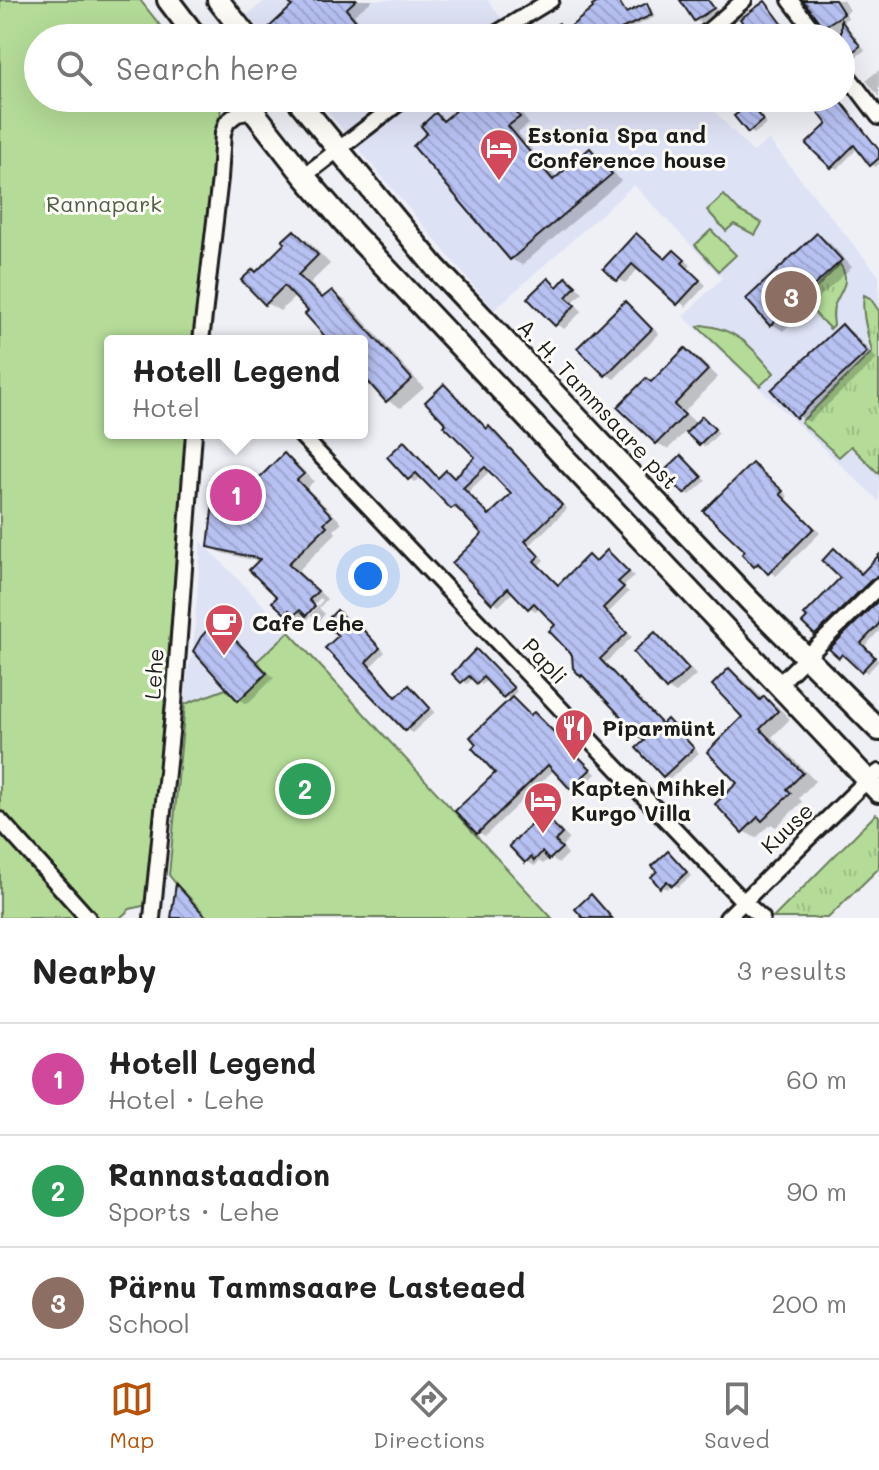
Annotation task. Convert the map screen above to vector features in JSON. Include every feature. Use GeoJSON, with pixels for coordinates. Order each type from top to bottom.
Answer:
{"type":"FeatureCollection","features":[{"type":"Feature","properties":{"kind":"street"},"geometry":{"type":"LineString","coordinates":[[168,0],[186,24]]}},
{"type":"Feature","properties":{"kind":"street"},"geometry":{"type":"LineString","coordinates":[[218,0],[237,24]]}},
{"type":"Feature","properties":{"kind":"street"},"geometry":{"type":"LineString","coordinates":[[512,24],[551,0]]}},
{"type":"Feature","properties":{"kind":"street"},"geometry":{"type":"LineString","coordinates":[[716,24],[744,0]]}},
{"type":"Feature","properties":{"kind":"street"},"geometry":{"type":"LineString","coordinates":[[790,0],[808,24]]}},
{"type":"Feature","properties":{"kind":"street"},"geometry":{"type":"LineString","coordinates":[[855,85],[879,117]]}},
{"type":"Feature","properties":{"kind":"street"},"geometry":{"type":"LineString","coordinates":[[205,335],[223,133],[227,122],[239,112]]}},
{"type":"Feature","properties":{"kind":"street"},"geometry":{"type":"LineString","coordinates":[[254,112],[304,176],[412,297],[777,686],[875,782]]}},
{"type":"Feature","properties":{"kind":"street","name":"A. H. Tammsaare pst"},"geometry":{"type":"LineString","coordinates":[[307,112],[439,271],[751,602],[879,730]]}},
{"type":"Feature","properties":{"kind":"street"},"geometry":{"type":"LineString","coordinates":[[304,176],[386,112]]}},
{"type":"Feature","properties":{"kind":"street"},"geometry":{"type":"LineString","coordinates":[[412,297],[439,271]]}},
{"type":"Feature","properties":{"kind":"street","name":"Lehe"},"geometry":{"type":"LineString","coordinates":[[152,918],[171,746],[194,439]]}},
{"type":"Feature","properties":{"kind":"street","name":"Papli"},"geometry":{"type":"LineString","coordinates":[[305,439],[762,918]]}},
{"type":"Feature","properties":{"kind":"street"},"geometry":{"type":"LineString","coordinates":[[777,686],[879,586]]}},
{"type":"Feature","properties":{"kind":"street","name":"Kuuse"},"geometry":{"type":"LineString","coordinates":[[727,918],[875,782]]}},
{"type":"Feature","properties":{"kind":"street"},"geometry":{"type":"LineString","coordinates":[[0,820],[88,918]]}},
{"type":"Feature","properties":{"kind":"shaded area"},"geometry":{"type":"Polygon","coordinates":[[[266,0],[488,0],[505,24],[254,24],[247,15],[266,0]]]}},
{"type":"Feature","properties":{"kind":"shaded area"},"geometry":{"type":"Polygon","coordinates":[[[328,112],[715,112],[753,152],[769,140],[879,276],[879,501],[683,316],[722,278],[634,185],[494,310],[328,112]]]}},
{"type":"Feature","properties":{"kind":"shaded area"},"geometry":{"type":"Polygon","coordinates":[[[201,541],[289,632],[256,662],[267,673],[238,701],[185,704],[187,674],[193,651],[201,541]]]}},
{"type":"Feature","properties":{"kind":"green space","name":"Rannapark"},"geometry":{"type":"Polygon","coordinates":[[[0,0],[140,0],[159,24],[24,24],[24,112],[221,112],[195,335],[104,335],[104,439],[186,439],[147,905],[130,909],[120,918],[0,918],[0,0]]]}},
{"type":"Feature","properties":{"kind":"green space"},"geometry":{"type":"Polygon","coordinates":[[[724,195],[739,211],[762,223],[755,235],[734,224],[726,231],[707,210],[724,195]]]}},
{"type":"Feature","properties":{"kind":"green space"},"geometry":{"type":"Polygon","coordinates":[[[711,230],[736,255],[719,271],[695,245],[711,230]]]}},
{"type":"Feature","properties":{"kind":"green space"},"geometry":{"type":"Polygon","coordinates":[[[840,264],[845,280],[834,306],[834,325],[830,329],[803,301],[840,264]]]}},
{"type":"Feature","properties":{"kind":"green space"},"geometry":{"type":"Polygon","coordinates":[[[864,295],[879,311],[879,474],[851,446],[839,457],[801,422],[872,352],[864,316],[864,295]]]}},
{"type":"Feature","properties":{"kind":"green space"},"geometry":{"type":"Polygon","coordinates":[[[702,325],[735,335],[751,347],[774,373],[760,386],[698,327],[702,325]]]}},
{"type":"Feature","properties":{"kind":"green space"},"geometry":{"type":"Polygon","coordinates":[[[289,632],[552,918],[172,918],[176,884],[169,875],[185,704],[226,689],[238,701],[256,662],[289,632]]]}},
{"type":"Feature","properties":{"kind":"green space"},"geometry":{"type":"Polygon","coordinates":[[[876,814],[879,816],[879,868],[828,918],[773,918],[876,814]]]}},
{"type":"Feature","properties":{"kind":"building"},"geometry":{"type":"Polygon","coordinates":[[[286,0],[356,0],[346,9],[358,24],[273,24],[292,6],[286,0]]]}},
{"type":"Feature","properties":{"kind":"building"},"geometry":{"type":"Polygon","coordinates":[[[602,0],[618,0],[626,13],[647,3],[652,15],[632,24],[574,24],[602,0]]]}},
{"type":"Feature","properties":{"kind":"building"},"geometry":{"type":"Polygon","coordinates":[[[680,0],[708,0],[714,8],[694,21],[680,0]]]}},
{"type":"Feature","properties":{"kind":"building"},"geometry":{"type":"Polygon","coordinates":[[[803,0],[835,0],[844,14],[828,24],[821,24],[803,0]]]}},
{"type":"Feature","properties":{"kind":"building"},"geometry":{"type":"Polygon","coordinates":[[[765,1],[782,24],[744,24],[740,19],[765,1]]]}},
{"type":"Feature","properties":{"kind":"building","name":"Estonia Spa and Conference house"},"geometry":{"type":"Polygon","coordinates":[[[454,112],[516,112],[520,117],[508,126],[553,180],[590,148],[612,174],[510,260],[413,146],[427,133],[421,126],[434,114],[443,121],[454,112]]]}},
{"type":"Feature","properties":{"kind":"building"},"geometry":{"type":"Polygon","coordinates":[[[739,112],[756,112],[763,120],[748,133],[734,116],[739,112]]]}},
{"type":"Feature","properties":{"kind":"building"},"geometry":{"type":"Polygon","coordinates":[[[818,112],[849,112],[879,150],[879,158],[870,166],[854,145],[831,168],[806,144],[827,124],[818,112]]]}},
{"type":"Feature","properties":{"kind":"building"},"geometry":{"type":"Polygon","coordinates":[[[294,230],[318,255],[298,275],[322,298],[332,290],[412,379],[386,402],[368,382],[368,335],[324,335],[305,314],[308,311],[284,286],[265,305],[241,280],[253,269],[256,272],[285,243],[282,241],[294,230]]]}},
{"type":"Feature","properties":{"kind":"building"},"geometry":{"type":"Polygon","coordinates":[[[636,233],[665,259],[674,250],[685,260],[682,263],[700,280],[677,305],[632,264],[617,281],[603,269],[636,233]]]}},
{"type":"Feature","properties":{"kind":"building"},"geometry":{"type":"Polygon","coordinates":[[[817,233],[842,260],[770,326],[746,299],[817,233]]]}},
{"type":"Feature","properties":{"kind":"building"},"geometry":{"type":"Polygon","coordinates":[[[566,277],[576,286],[566,297],[575,305],[555,326],[527,298],[548,278],[557,287],[566,277]]]}},
{"type":"Feature","properties":{"kind":"building"},"geometry":{"type":"Polygon","coordinates":[[[625,301],[652,329],[605,376],[577,348],[625,301]]]}},
{"type":"Feature","properties":{"kind":"building"},"geometry":{"type":"Polygon","coordinates":[[[842,324],[867,352],[796,418],[771,390],[842,324]]]}},
{"type":"Feature","properties":{"kind":"building"},"geometry":{"type":"Polygon","coordinates":[[[685,348],[708,370],[674,405],[685,415],[656,444],[617,407],[646,378],[651,382],[685,348]]]}},
{"type":"Feature","properties":{"kind":"building"},"geometry":{"type":"Polygon","coordinates":[[[444,384],[487,429],[489,426],[562,505],[525,541],[539,556],[534,561],[558,585],[588,555],[595,562],[607,550],[629,572],[618,582],[624,587],[603,608],[627,633],[600,659],[662,724],[667,719],[694,748],[663,777],[636,748],[644,741],[573,668],[572,655],[549,631],[555,625],[534,603],[528,609],[508,588],[492,604],[452,563],[482,534],[455,506],[451,509],[416,473],[408,480],[387,457],[404,441],[438,478],[446,470],[454,478],[475,457],[425,402],[444,384]],[[485,467],[463,488],[489,515],[511,494],[485,467]]]}},
{"type":"Feature","properties":{"kind":"building"},"geometry":{"type":"Polygon","coordinates":[[[702,416],[715,429],[699,445],[686,433],[702,416]]]}},
{"type":"Feature","properties":{"kind":"building"},"geometry":{"type":"Polygon","coordinates":[[[284,453],[304,474],[297,480],[332,516],[324,523],[327,526],[288,564],[318,591],[309,600],[315,606],[306,616],[300,610],[294,615],[289,610],[285,614],[272,602],[277,597],[249,570],[260,559],[208,547],[216,474],[234,469],[251,486],[284,453]]]}},
{"type":"Feature","properties":{"kind":"building"},"geometry":{"type":"Polygon","coordinates":[[[681,455],[702,477],[684,494],[663,472],[681,455]]]}},
{"type":"Feature","properties":{"kind":"building"},"geometry":{"type":"Polygon","coordinates":[[[752,463],[783,491],[780,494],[814,528],[768,574],[758,563],[754,567],[742,554],[745,551],[703,511],[752,463]]]}},
{"type":"Feature","properties":{"kind":"building"},"geometry":{"type":"Polygon","coordinates":[[[834,548],[861,574],[879,555],[879,576],[872,579],[815,635],[802,623],[807,618],[804,615],[840,578],[822,561],[834,548]]]}},
{"type":"Feature","properties":{"kind":"building"},"geometry":{"type":"Polygon","coordinates":[[[879,600],[879,624],[861,643],[875,657],[861,672],[842,654],[839,658],[829,649],[879,600]]]}},
{"type":"Feature","properties":{"kind":"building"},"geometry":{"type":"Polygon","coordinates":[[[337,610],[351,625],[355,621],[380,648],[366,662],[396,697],[409,685],[430,708],[405,731],[325,648],[338,636],[325,622],[337,610]]]}},
{"type":"Feature","properties":{"kind":"building","name":"Cafe Lehe"},"geometry":{"type":"Polygon","coordinates":[[[216,620],[267,673],[238,701],[193,651],[216,620]]]}},
{"type":"Feature","properties":{"kind":"building"},"geometry":{"type":"Polygon","coordinates":[[[655,632],[689,669],[666,690],[633,652],[655,632]]]}},
{"type":"Feature","properties":{"kind":"building"},"geometry":{"type":"Polygon","coordinates":[[[476,649],[514,688],[503,698],[483,677],[477,684],[469,676],[461,683],[452,674],[476,649]]]}},
{"type":"Feature","properties":{"kind":"building"},"geometry":{"type":"Polygon","coordinates":[[[729,668],[760,700],[764,696],[778,711],[760,729],[803,773],[787,789],[791,793],[762,821],[758,817],[742,833],[715,804],[737,783],[707,752],[742,717],[712,685],[729,668]]]}},
{"type":"Feature","properties":{"kind":"building"},"geometry":{"type":"Polygon","coordinates":[[[512,697],[530,715],[534,712],[591,769],[570,789],[548,765],[477,834],[455,811],[495,773],[472,748],[476,744],[470,737],[512,697]]]}},
{"type":"Feature","properties":{"kind":"building"},"geometry":{"type":"Polygon","coordinates":[[[543,813],[562,834],[555,841],[562,848],[549,860],[542,852],[534,861],[531,857],[525,863],[509,846],[543,813]]]}},
{"type":"Feature","properties":{"kind":"building"},"geometry":{"type":"Polygon","coordinates":[[[668,851],[687,872],[672,886],[667,881],[660,888],[651,877],[657,871],[652,866],[668,851]]]}},
{"type":"Feature","properties":{"kind":"building"},"geometry":{"type":"Polygon","coordinates":[[[176,884],[207,918],[171,918],[176,884]]]}},
{"type":"Feature","properties":{"kind":"building"},"geometry":{"type":"Polygon","coordinates":[[[591,894],[612,918],[583,918],[575,909],[591,894]]]}},
{"type":"Feature","properties":{"kind":"place","name":"Estonia Spa and Conference house"},"geometry":{"type":"Point","coordinates":[499,182]}},
{"type":"Feature","properties":{"kind":"place","name":"Pärnu Tammsaare Lasteaed"},"geometry":{"type":"Point","coordinates":[791,297]}},
{"type":"Feature","properties":{"kind":"place","name":"Hotell Legend"},"geometry":{"type":"Point","coordinates":[236,495]}},
{"type":"Feature","properties":{"kind":"place","name":"Cafe Lehe"},"geometry":{"type":"Point","coordinates":[224,657]}},
{"type":"Feature","properties":{"kind":"place","name":"Piparmünt"},"geometry":{"type":"Point","coordinates":[574,762]}},
{"type":"Feature","properties":{"kind":"place","name":"Rannastaadion"},"geometry":{"type":"Point","coordinates":[305,789]}},
{"type":"Feature","properties":{"kind":"place","name":"Kapten Mihkel Kurgo Villa"},"geometry":{"type":"Point","coordinates":[543,835]}}]}
